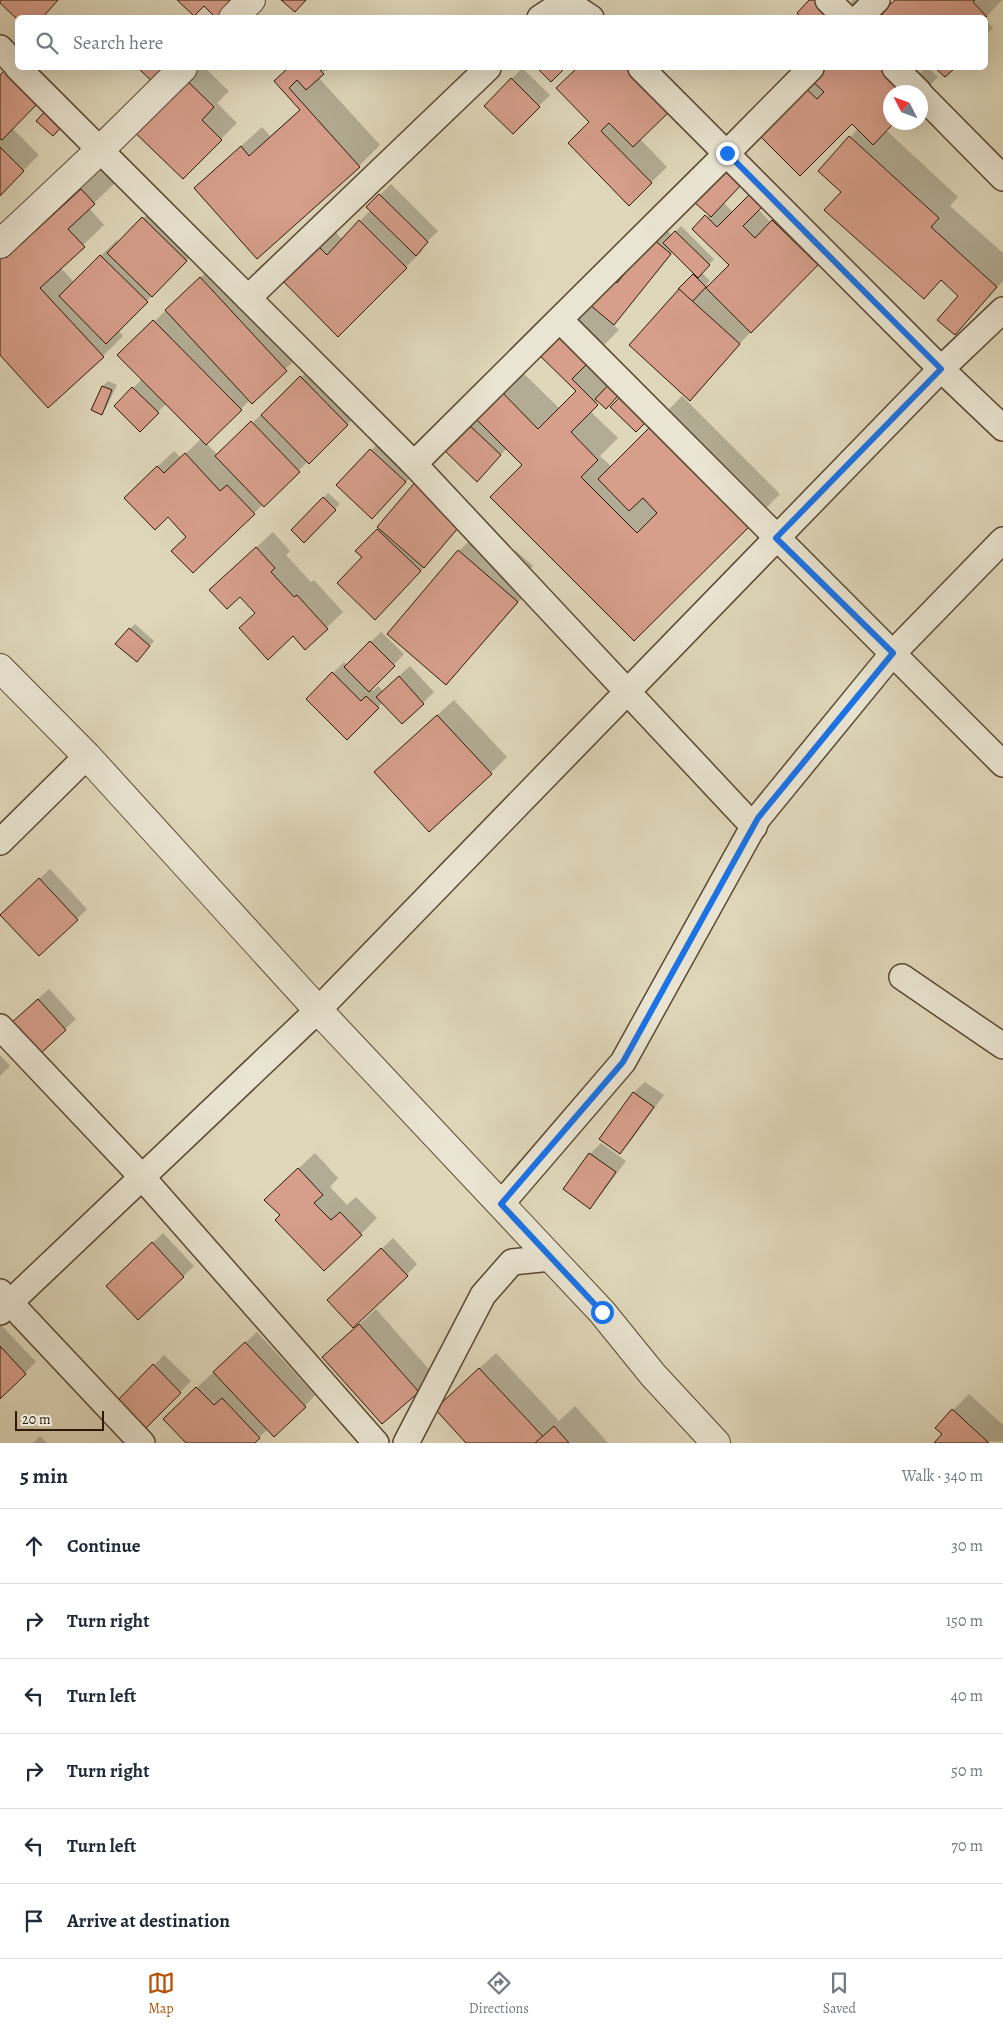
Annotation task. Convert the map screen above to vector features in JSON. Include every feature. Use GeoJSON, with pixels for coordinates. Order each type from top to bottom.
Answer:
{"type":"FeatureCollection","features":[{"type":"Feature","properties":{"kind":"street"},"geometry":{"type":"LineString","coordinates":[[236,15],[251,0]]}},
{"type":"Feature","properties":{"kind":"street"},"geometry":{"type":"LineString","coordinates":[[828,0],[843,15]]}},
{"type":"Feature","properties":{"kind":"street"},"geometry":{"type":"LineString","coordinates":[[862,15],[877,0]]}},
{"type":"Feature","properties":{"kind":"street"},"geometry":{"type":"LineString","coordinates":[[544,15],[561,4],[573,6],[586,15]]}},
{"type":"Feature","properties":{"kind":"street"},"geometry":{"type":"LineString","coordinates":[[0,48],[15,64]]}},
{"type":"Feature","properties":{"kind":"street"},"geometry":{"type":"LineString","coordinates":[[21,70],[414,464],[754,827]]}},
{"type":"Feature","properties":{"kind":"street"},"geometry":{"type":"LineString","coordinates":[[0,244],[100,150],[181,70]]}},
{"type":"Feature","properties":{"kind":"street"},"geometry":{"type":"LineString","coordinates":[[248,298],[486,70]]}},
{"type":"Feature","properties":{"kind":"street"},"geometry":{"type":"LineString","coordinates":[[643,70],[941,369],[1003,428]]}},
{"type":"Feature","properties":{"kind":"street"},"geometry":{"type":"LineString","coordinates":[[414,464],[808,70]]}},
{"type":"Feature","properties":{"kind":"street"},"geometry":{"type":"LineString","coordinates":[[897,70],[912,85]]}},
{"type":"Feature","properties":{"kind":"street"},"geometry":{"type":"LineString","coordinates":[[928,101],[1003,178]]}},
{"type":"Feature","properties":{"kind":"street"},"geometry":{"type":"LineString","coordinates":[[142,1443],[3,1302],[318,1010],[941,369],[1003,310]]}},
{"type":"Feature","properties":{"kind":"street"},"geometry":{"type":"LineString","coordinates":[[560,320],[1003,764]]}},
{"type":"Feature","properties":{"kind":"street"},"geometry":{"type":"LineString","coordinates":[[501,1204],[623,1062],[758,818],[893,653],[1003,540]]}},
{"type":"Feature","properties":{"kind":"street"},"geometry":{"type":"LineString","coordinates":[[0,668],[87,756],[318,1010],[602,1312],[654,1375],[716,1443]]}},
{"type":"Feature","properties":{"kind":"street"},"geometry":{"type":"LineString","coordinates":[[0,842],[87,756]]}},
{"type":"Feature","properties":{"kind":"street"},"geometry":{"type":"LineString","coordinates":[[902,977],[1003,1046]]}},
{"type":"Feature","properties":{"kind":"street"},"geometry":{"type":"LineString","coordinates":[[0,1027],[141,1176],[376,1443]]}},
{"type":"Feature","properties":{"kind":"street"},"geometry":{"type":"LineString","coordinates":[[406,1443],[483,1296],[512,1262],[551,1258]]}},
{"type":"Feature","properties":{"kind":"building"},"geometry":{"type":"Polygon","coordinates":[[[0,0],[58,0],[45,15],[15,15],[15,17],[0,3],[0,0]]]}},
{"type":"Feature","properties":{"kind":"building"},"geometry":{"type":"Polygon","coordinates":[[[177,0],[233,0],[219,15],[213,15],[204,6],[193,15],[177,0]]]}},
{"type":"Feature","properties":{"kind":"building"},"geometry":{"type":"Polygon","coordinates":[[[281,0],[306,0],[295,12],[281,0]]]}},
{"type":"Feature","properties":{"kind":"building"},"geometry":{"type":"Polygon","coordinates":[[[809,0],[822,0],[828,15],[799,15],[797,13],[809,0]]]}},
{"type":"Feature","properties":{"kind":"building"},"geometry":{"type":"Polygon","coordinates":[[[895,0],[975,0],[973,2],[985,15],[883,15],[881,13],[895,0]]]}},
{"type":"Feature","properties":{"kind":"building"},"geometry":{"type":"Polygon","coordinates":[[[7,68],[40,101],[2,140],[0,139],[0,75],[7,68]]]}},
{"type":"Feature","properties":{"kind":"building"},"geometry":{"type":"Polygon","coordinates":[[[140,70],[165,70],[157,86],[140,70]]]}},
{"type":"Feature","properties":{"kind":"building"},"geometry":{"type":"Polygon","coordinates":[[[176,70],[214,107],[202,120],[222,140],[183,179],[124,122],[176,70]]]}},
{"type":"Feature","properties":{"kind":"building"},"geometry":{"type":"Polygon","coordinates":[[[286,70],[320,70],[324,74],[306,90],[297,80],[289,88],[360,167],[257,259],[194,188],[241,146],[249,156],[300,110],[274,81],[286,70]]]}},
{"type":"Feature","properties":{"kind":"building"},"geometry":{"type":"Polygon","coordinates":[[[539,70],[563,70],[551,82],[539,70]]]}},
{"type":"Feature","properties":{"kind":"building"},"geometry":{"type":"Polygon","coordinates":[[[575,70],[627,70],[669,112],[633,147],[609,123],[601,131],[652,183],[629,206],[568,143],[589,122],[556,88],[575,70]]]}},
{"type":"Feature","properties":{"kind":"building"},"geometry":{"type":"Polygon","coordinates":[[[817,70],[903,70],[891,82],[894,85],[883,85],[883,130],[887,130],[873,145],[852,124],[800,176],[754,130],[800,83],[817,99],[824,92],[809,78],[817,70]]]}},
{"type":"Feature","properties":{"kind":"building"},"geometry":{"type":"Polygon","coordinates":[[[937,70],[953,70],[945,77],[937,70]]]}},
{"type":"Feature","properties":{"kind":"building"},"geometry":{"type":"Polygon","coordinates":[[[511,78],[540,107],[513,134],[484,106],[511,78]]]}},
{"type":"Feature","properties":{"kind":"building"},"geometry":{"type":"Polygon","coordinates":[[[48,108],[65,123],[53,136],[36,121],[48,108]]]}},
{"type":"Feature","properties":{"kind":"building"},"geometry":{"type":"Polygon","coordinates":[[[849,136],[939,218],[931,227],[997,287],[955,335],[937,320],[958,296],[941,280],[924,299],[824,210],[841,192],[818,171],[849,136]]]}},
{"type":"Feature","properties":{"kind":"building"},"geometry":{"type":"Polygon","coordinates":[[[0,147],[24,171],[0,196],[0,147]]]}},
{"type":"Feature","properties":{"kind":"building"},"geometry":{"type":"Polygon","coordinates":[[[724,169],[741,185],[711,217],[694,202],[724,169]]]}},
{"type":"Feature","properties":{"kind":"building"},"geometry":{"type":"Polygon","coordinates":[[[81,189],[95,204],[68,229],[85,247],[40,288],[104,357],[48,408],[0,355],[0,257],[3,254],[6,258],[81,189]]]}},
{"type":"Feature","properties":{"kind":"building"},"geometry":{"type":"Polygon","coordinates":[[[379,194],[428,242],[416,256],[366,207],[379,194]]]}},
{"type":"Feature","properties":{"kind":"building"},"geometry":{"type":"Polygon","coordinates":[[[750,194],[763,206],[743,226],[755,238],[772,220],[818,265],[751,333],[706,288],[729,265],[692,229],[705,215],[717,227],[750,194]]]}},
{"type":"Feature","properties":{"kind":"building"},"geometry":{"type":"Polygon","coordinates":[[[142,217],[187,261],[152,297],[107,253],[142,217]]]}},
{"type":"Feature","properties":{"kind":"building"},"geometry":{"type":"Polygon","coordinates":[[[359,220],[407,268],[338,337],[280,278],[315,243],[327,255],[359,220]]]}},
{"type":"Feature","properties":{"kind":"building"},"geometry":{"type":"Polygon","coordinates":[[[675,231],[710,265],[698,278],[663,243],[675,231]]]}},
{"type":"Feature","properties":{"kind":"building"},"geometry":{"type":"Polygon","coordinates":[[[653,239],[671,254],[614,325],[590,305],[613,279],[617,283],[653,239]]]}},
{"type":"Feature","properties":{"kind":"building"},"geometry":{"type":"Polygon","coordinates":[[[100,255],[148,302],[106,344],[59,296],[100,255]]]}},
{"type":"Feature","properties":{"kind":"building"},"geometry":{"type":"Polygon","coordinates":[[[693,274],[706,287],[692,302],[678,289],[693,274]]]}},
{"type":"Feature","properties":{"kind":"building"},"geometry":{"type":"Polygon","coordinates":[[[200,277],[287,371],[252,404],[165,310],[200,277]]]}},
{"type":"Feature","properties":{"kind":"building"},"geometry":{"type":"Polygon","coordinates":[[[679,289],[740,344],[690,401],[629,345],[679,289]]]}},
{"type":"Feature","properties":{"kind":"building"},"geometry":{"type":"Polygon","coordinates":[[[560,313],[599,352],[572,379],[598,405],[571,432],[598,460],[581,477],[637,533],[657,513],[643,498],[629,511],[598,479],[661,416],[761,515],[634,641],[490,497],[522,465],[470,413],[496,386],[538,429],[576,391],[529,345],[560,313]]]}},
{"type":"Feature","properties":{"kind":"building"},"geometry":{"type":"Polygon","coordinates":[[[153,320],[242,410],[206,445],[117,355],[153,320]]]}},
{"type":"Feature","properties":{"kind":"building"},"geometry":{"type":"Polygon","coordinates":[[[300,376],[348,425],[309,464],[261,415],[300,376]]]}},
{"type":"Feature","properties":{"kind":"building"},"geometry":{"type":"Polygon","coordinates":[[[614,379],[625,388],[606,409],[595,399],[614,379]]]}},
{"type":"Feature","properties":{"kind":"building"},"geometry":{"type":"Polygon","coordinates":[[[102,386],[112,390],[102,415],[91,410],[102,386]]]}},
{"type":"Feature","properties":{"kind":"building"},"geometry":{"type":"Polygon","coordinates":[[[132,387],[159,413],[140,432],[114,406],[132,387]]]}},
{"type":"Feature","properties":{"kind":"building"},"geometry":{"type":"Polygon","coordinates":[[[625,392],[651,417],[636,432],[610,407],[625,392]]]}},
{"type":"Feature","properties":{"kind":"building"},"geometry":{"type":"Polygon","coordinates":[[[251,421],[300,472],[264,507],[215,456],[251,421]]]}},
{"type":"Feature","properties":{"kind":"building"},"geometry":{"type":"Polygon","coordinates":[[[469,425],[501,455],[477,482],[445,451],[469,425]]]}},
{"type":"Feature","properties":{"kind":"building"},"geometry":{"type":"Polygon","coordinates":[[[370,449],[406,482],[372,519],[336,485],[370,449]]]}},
{"type":"Feature","properties":{"kind":"building"},"geometry":{"type":"Polygon","coordinates":[[[185,453],[220,491],[227,485],[255,514],[193,573],[171,551],[186,537],[168,517],[155,530],[124,498],[157,466],[164,473],[185,453]]]}},
{"type":"Feature","properties":{"kind":"building"},"geometry":{"type":"Polygon","coordinates":[[[417,480],[464,521],[424,568],[377,527],[417,480]]]}},
{"type":"Feature","properties":{"kind":"building"},"geometry":{"type":"Polygon","coordinates":[[[323,497],[336,510],[304,543],[291,530],[323,497]]]}},
{"type":"Feature","properties":{"kind":"building"},"geometry":{"type":"Polygon","coordinates":[[[377,529],[421,571],[375,620],[337,583],[362,557],[355,551],[377,529]]]}},
{"type":"Feature","properties":{"kind":"building"},"geometry":{"type":"Polygon","coordinates":[[[256,547],[275,568],[271,572],[294,597],[297,595],[328,629],[305,650],[293,636],[268,660],[239,628],[255,613],[240,597],[227,609],[209,590],[256,547]]]}},
{"type":"Feature","properties":{"kind":"building"},"geometry":{"type":"Polygon","coordinates":[[[458,550],[518,602],[446,685],[387,634],[458,550]]]}},
{"type":"Feature","properties":{"kind":"building"},"geometry":{"type":"Polygon","coordinates":[[[129,628],[150,646],[137,662],[115,644],[129,628]]]}},
{"type":"Feature","properties":{"kind":"building"},"geometry":{"type":"Polygon","coordinates":[[[370,641],[395,666],[369,692],[344,667],[370,641]]]}},
{"type":"Feature","properties":{"kind":"building"},"geometry":{"type":"Polygon","coordinates":[[[332,672],[361,701],[366,696],[379,708],[347,740],[306,699],[332,672]]]}},
{"type":"Feature","properties":{"kind":"building"},"geometry":{"type":"Polygon","coordinates":[[[399,676],[424,704],[402,724],[376,697],[399,676]]]}},
{"type":"Feature","properties":{"kind":"building"},"geometry":{"type":"Polygon","coordinates":[[[437,715],[492,774],[429,832],[374,772],[437,715]]]}},
{"type":"Feature","properties":{"kind":"building"},"geometry":{"type":"Polygon","coordinates":[[[39,878],[78,920],[39,956],[0,915],[39,878]]]}},
{"type":"Feature","properties":{"kind":"building"},"geometry":{"type":"Polygon","coordinates":[[[38,999],[66,1030],[40,1054],[11,1023],[38,999]]]}},
{"type":"Feature","properties":{"kind":"building"},"geometry":{"type":"Polygon","coordinates":[[[633,1092],[654,1107],[620,1154],[599,1139],[633,1092]]]}},
{"type":"Feature","properties":{"kind":"building"},"geometry":{"type":"Polygon","coordinates":[[[589,1153],[616,1172],[590,1209],[563,1189],[589,1153]]]}},
{"type":"Feature","properties":{"kind":"building"},"geometry":{"type":"Polygon","coordinates":[[[298,1168],[323,1195],[314,1203],[331,1220],[340,1212],[362,1235],[324,1271],[275,1220],[280,1215],[264,1200],[298,1168]]]}},
{"type":"Feature","properties":{"kind":"building"},"geometry":{"type":"Polygon","coordinates":[[[152,1242],[184,1277],[138,1320],[106,1286],[152,1242]]]}},
{"type":"Feature","properties":{"kind":"building"},"geometry":{"type":"Polygon","coordinates":[[[381,1248],[408,1276],[353,1328],[327,1300],[381,1248]]]}},
{"type":"Feature","properties":{"kind":"building"},"geometry":{"type":"Polygon","coordinates":[[[359,1324],[419,1392],[382,1424],[322,1357],[359,1324]]]}},
{"type":"Feature","properties":{"kind":"building"},"geometry":{"type":"Polygon","coordinates":[[[245,1342],[306,1407],[274,1437],[213,1372],[245,1342]]]}},
{"type":"Feature","properties":{"kind":"building"},"geometry":{"type":"Polygon","coordinates":[[[0,1346],[26,1374],[0,1399],[0,1346]]]}},
{"type":"Feature","properties":{"kind":"building"},"geometry":{"type":"Polygon","coordinates":[[[153,1364],[181,1393],[145,1429],[117,1401],[153,1364]]]}},
{"type":"Feature","properties":{"kind":"building"},"geometry":{"type":"Polygon","coordinates":[[[479,1368],[549,1443],[466,1443],[435,1409],[479,1368]]]}},
{"type":"Feature","properties":{"kind":"building"},"geometry":{"type":"Polygon","coordinates":[[[196,1387],[214,1405],[222,1398],[260,1438],[255,1443],[186,1443],[163,1419],[196,1387]]]}},
{"type":"Feature","properties":{"kind":"building"},"geometry":{"type":"Polygon","coordinates":[[[952,1409],[989,1443],[934,1443],[942,1434],[935,1428],[952,1409]]]}},
{"type":"Feature","properties":{"kind":"building"},"geometry":{"type":"Polygon","coordinates":[[[554,1426],[569,1443],[535,1443],[554,1426]]]}},
{"type":"Feature","properties":{"kind":"route"},"geometry":{"type":"LineString","coordinates":[[602,1312],[501,1204],[623,1062],[758,818],[893,653],[776,538],[941,369],[727,153]]}}]}
